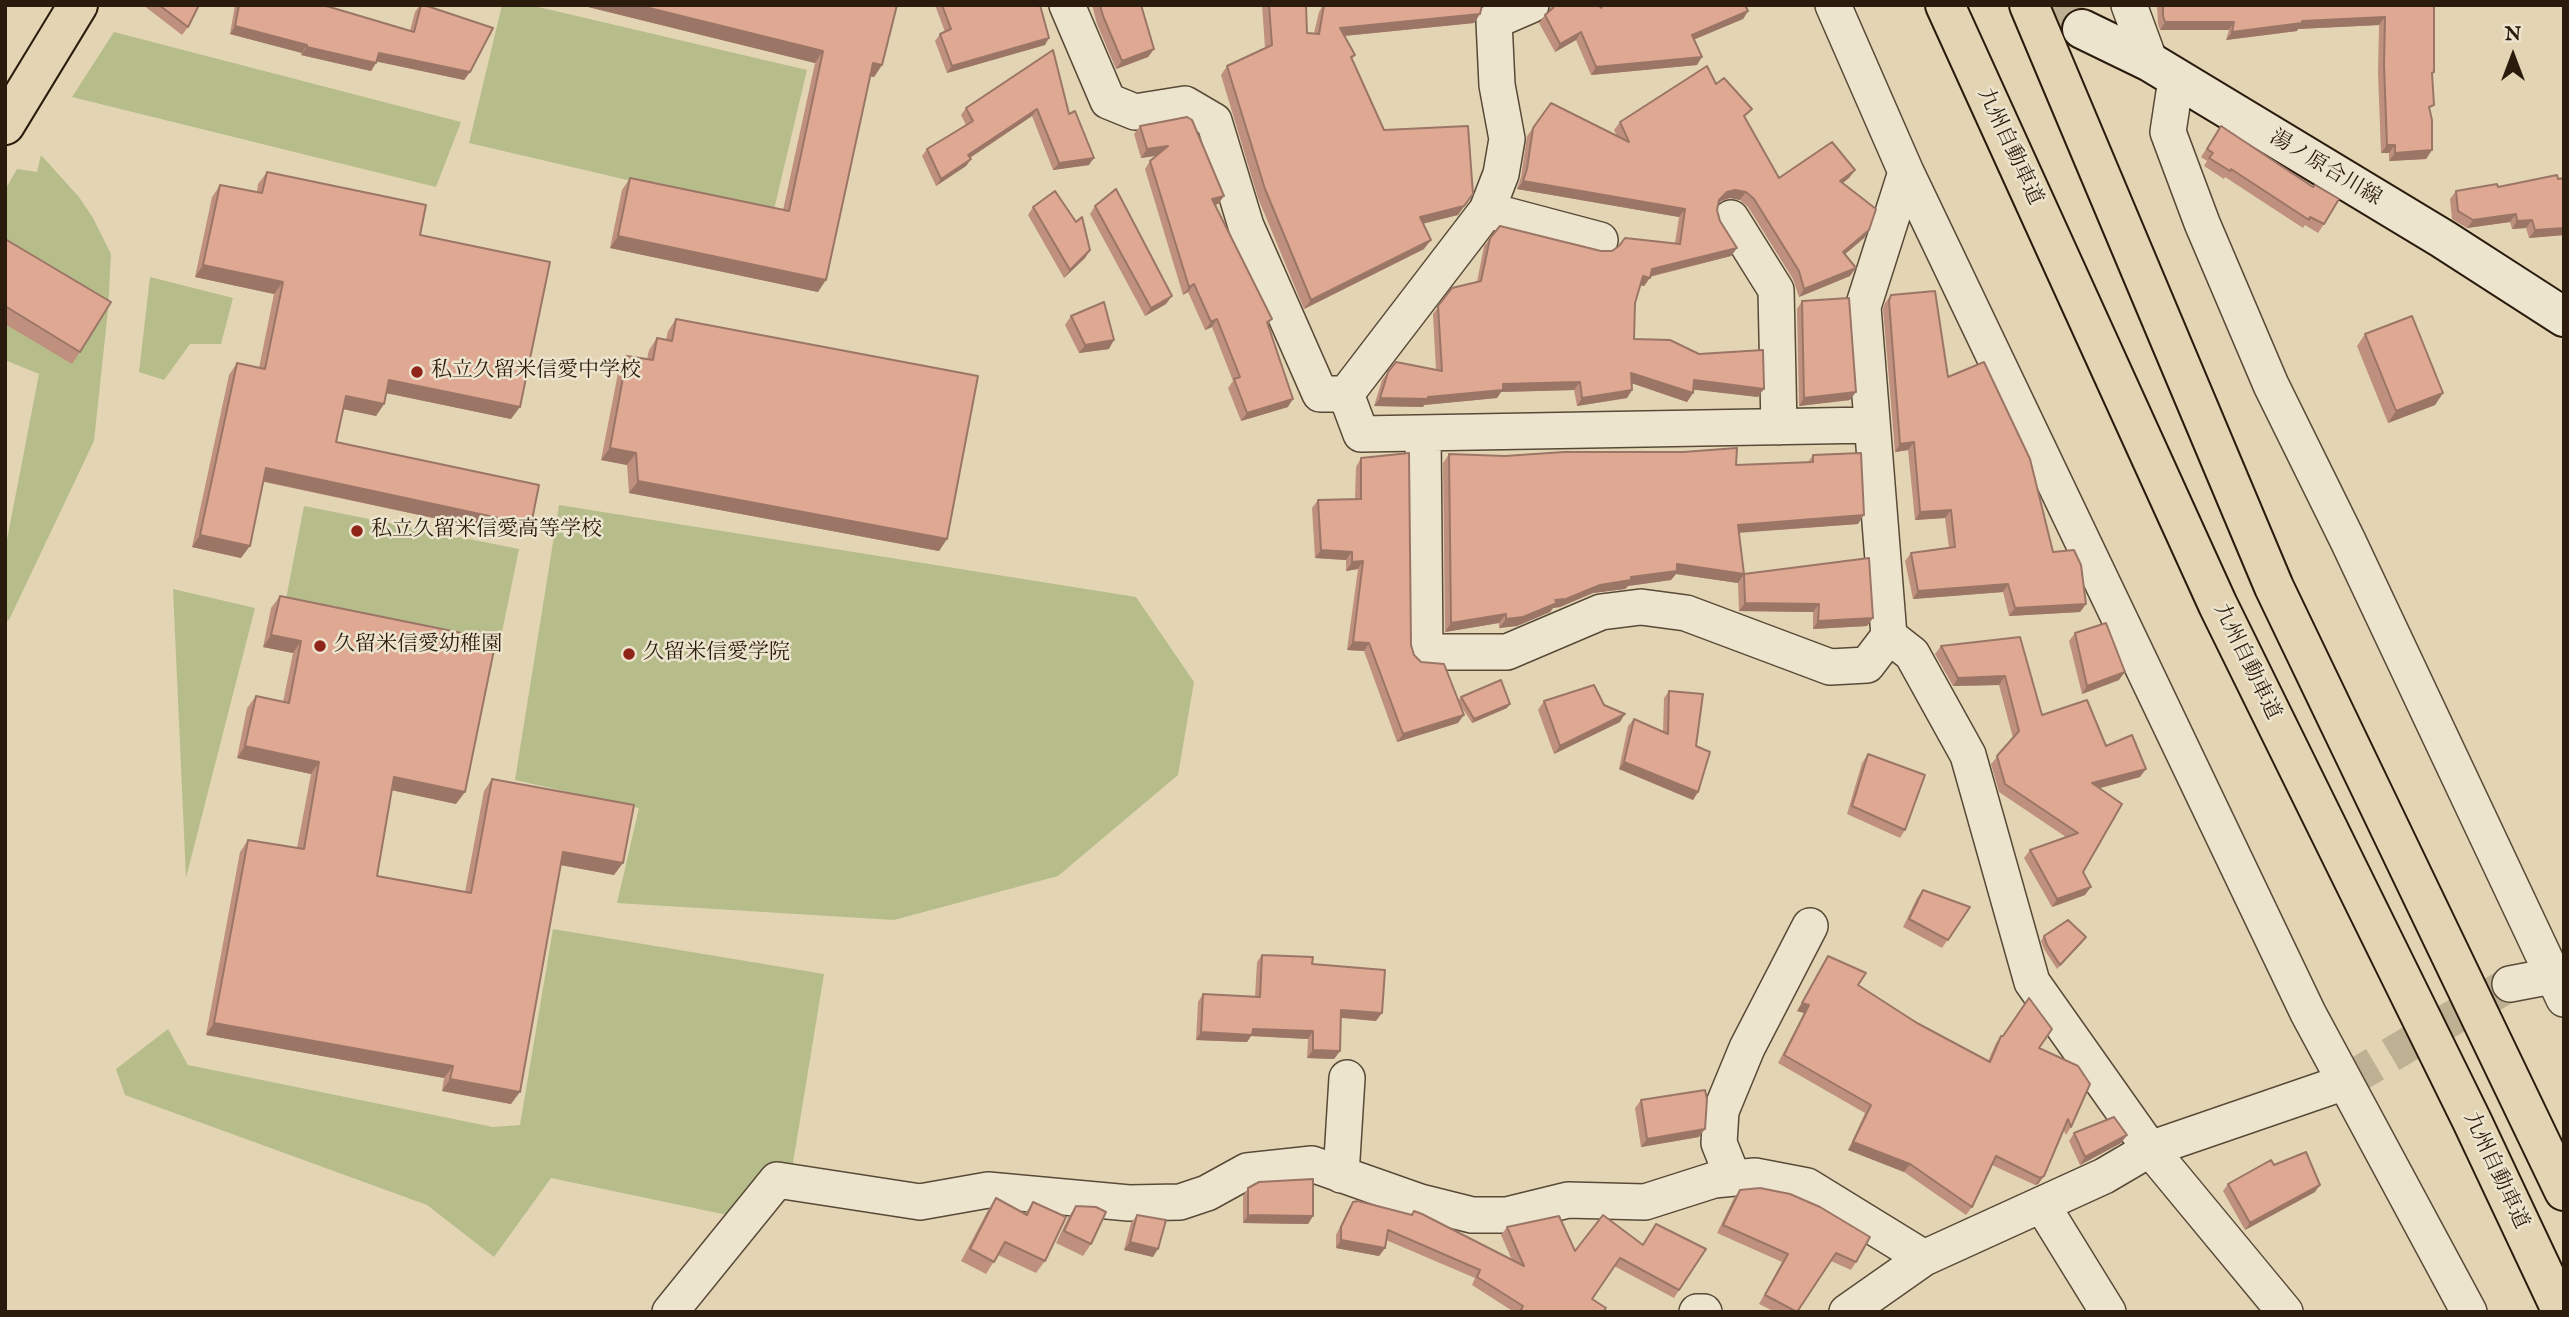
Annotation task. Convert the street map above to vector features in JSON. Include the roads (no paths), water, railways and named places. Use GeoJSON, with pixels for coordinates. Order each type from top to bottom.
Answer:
{"type":"FeatureCollection","features":[{"type":"Feature","properties":{"kind":"main road"},"geometry":{"type":"LineString","coordinates":[[5,125],[78,5]]}},
{"type":"Feature","properties":{"kind":"main road","name":"九州自動車道"},"geometry":{"type":"LineString","coordinates":[[1945,5],[2218,606],[2472,1121],[2561,1312]]}},
{"type":"Feature","properties":{"kind":"main road"},"geometry":{"type":"LineString","coordinates":[[2029,5],[2274,587],[2564,1191]]}},
{"type":"Feature","properties":{"kind":"main road","name":"湯ノ原合川線"},"geometry":{"type":"LineString","coordinates":[[2082,29],[2163,71],[2443,239],[2564,317]]}},
{"type":"Feature","properties":{"kind":"street"},"geometry":{"type":"LineString","coordinates":[[1067,5],[1108,102],[1135,112],[1185,104],[1214,121],[1246,226],[1320,394],[1346,394]]}},
{"type":"Feature","properties":{"kind":"street"},"geometry":{"type":"LineString","coordinates":[[1346,394],[1487,210],[1501,174],[1507,139],[1497,85],[1494,21],[1531,5]]}},
{"type":"Feature","properties":{"kind":"street"},"geometry":{"type":"LineString","coordinates":[[1833,5],[1906,172],[2308,1013],[2469,1312]]}},
{"type":"Feature","properties":{"kind":"street"},"geometry":{"type":"LineString","coordinates":[[2129,5],[2163,71],[2168,132],[2271,385],[2354,553],[2558,988],[2510,984]]}},
{"type":"Feature","properties":{"kind":"street"},"geometry":{"type":"LineString","coordinates":[[1423,433],[1425,652],[1507,652],[1601,612],[1641,607],[1686,613],[1830,667],[1867,665],[1889,636],[1863,307],[1906,172]]}},
{"type":"Feature","properties":{"kind":"street"},"geometry":{"type":"LineString","coordinates":[[1487,210],[1600,240]]}},
{"type":"Feature","properties":{"kind":"street"},"geometry":{"type":"LineString","coordinates":[[1731,218],[1776,290],[1779,426]]}},
{"type":"Feature","properties":{"kind":"street"},"geometry":{"type":"LineString","coordinates":[[1346,394],[1361,434],[1872,425]]}},
{"type":"Feature","properties":{"kind":"street"},"geometry":{"type":"LineString","coordinates":[[1889,636],[1912,654],[1968,755],[2032,982],[2150,1149],[2286,1312]]}},
{"type":"Feature","properties":{"kind":"street"},"geometry":{"type":"LineString","coordinates":[[1733,1178],[1719,1143],[1721,1111],[1747,1048],[1810,926]]}},
{"type":"Feature","properties":{"kind":"street"},"geometry":{"type":"LineString","coordinates":[[1341,1175],[1347,1078]]}},
{"type":"Feature","properties":{"kind":"street"},"geometry":{"type":"LineString","coordinates":[[1847,1312],[1924,1258],[2105,1176],[2150,1149],[2345,1082]]}},
{"type":"Feature","properties":{"kind":"street"},"geometry":{"type":"LineString","coordinates":[[670,1312],[776,1180],[920,1202],[988,1190],[1129,1203],[1180,1202],[1207,1193],[1247,1171],[1312,1164],[1420,1202],[1472,1215],[1507,1215],[1568,1200],[1645,1202],[1714,1180],[1755,1176],[1807,1186],[1924,1258]]}},
{"type":"Feature","properties":{"kind":"street"},"geometry":{"type":"LineString","coordinates":[[2042,1205],[2108,1312]]}},
{"type":"Feature","properties":{"kind":"street"},"geometry":{"type":"LineString","coordinates":[[1697,1312],[1704,1312]]}},
{"type":"Feature","properties":{"kind":"tunnel"},"geometry":{"type":"LineString","coordinates":[[2047,5],[2082,29]]}},
{"type":"Feature","properties":{"kind":"tunnel"},"geometry":{"type":"LineString","coordinates":[[2345,1082],[2510,984]]}},
{"type":"Feature","properties":{"kind":"place","name":"私立久留米信愛中学校"},"geometry":{"type":"Point","coordinates":[417,372]}},
{"type":"Feature","properties":{"kind":"place","name":"私立久留米信愛高等学校"},"geometry":{"type":"Point","coordinates":[357,531]}},
{"type":"Feature","properties":{"kind":"place","name":"久留米信愛幼稚園"},"geometry":{"type":"Point","coordinates":[320,646]}},
{"type":"Feature","properties":{"kind":"place","name":"久留米信愛学院"},"geometry":{"type":"Point","coordinates":[629,654]}}]}
